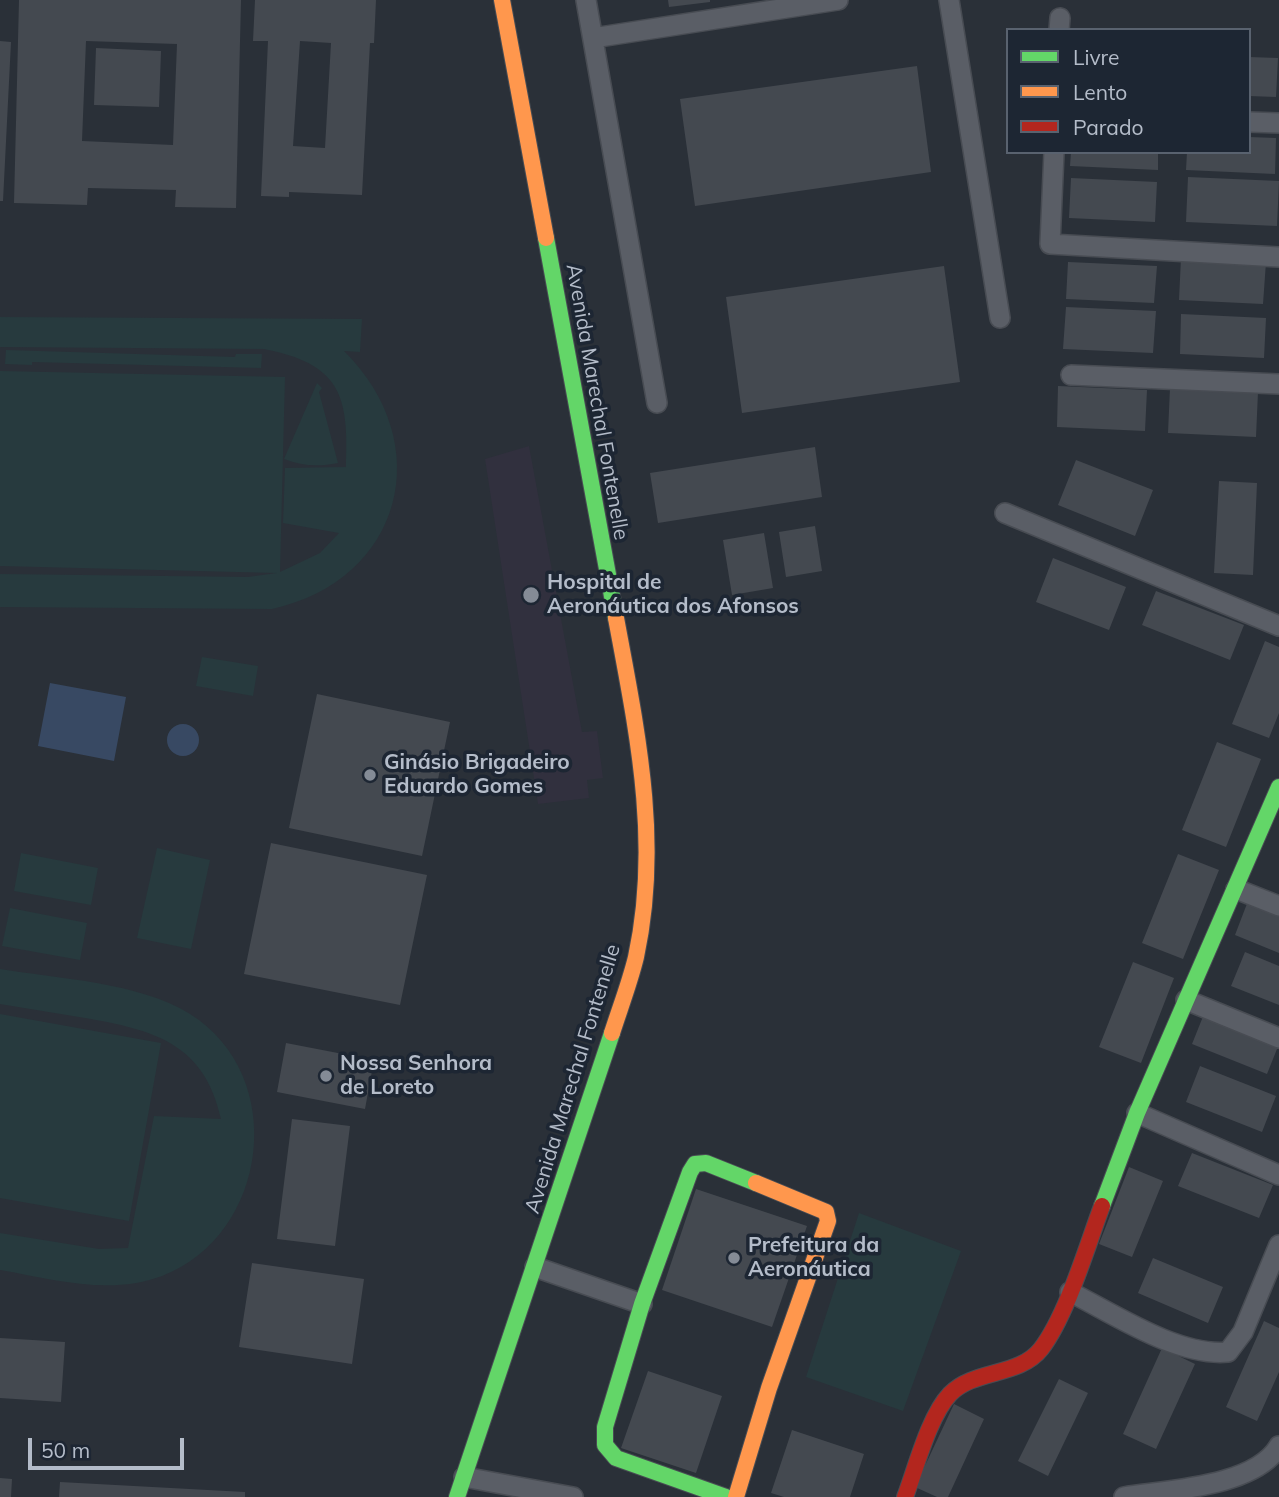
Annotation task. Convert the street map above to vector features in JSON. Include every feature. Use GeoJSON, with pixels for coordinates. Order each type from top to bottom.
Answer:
{"type":"FeatureCollection","features":[{"type":"Feature","properties":{"kind":"street","name":"Avenida Marechal Fontenelle"},"geometry":{"type":"LineString","coordinates":[[457,1497],[636,957],[647,877],[648,816],[642,760],[502,0]]}},
{"type":"Feature","properties":{"kind":"street"},"geometry":{"type":"LineString","coordinates":[[586,0],[657,403]]}},
{"type":"Feature","properties":{"kind":"street"},"geometry":{"type":"LineString","coordinates":[[593,38],[838,0]]}},
{"type":"Feature","properties":{"kind":"street"},"geometry":{"type":"LineString","coordinates":[[949,0],[1000,318]]}},
{"type":"Feature","properties":{"kind":"street"},"geometry":{"type":"LineString","coordinates":[[1251,122],[1279,123]]}},
{"type":"Feature","properties":{"kind":"street"},"geometry":{"type":"LineString","coordinates":[[1054,154],[1050,244],[1279,257]]}},
{"type":"Feature","properties":{"kind":"street"},"geometry":{"type":"LineString","coordinates":[[1071,375],[1279,384]]}},
{"type":"Feature","properties":{"kind":"street"},"geometry":{"type":"LineString","coordinates":[[1005,513],[1279,625]]}},
{"type":"Feature","properties":{"kind":"street"},"geometry":{"type":"LineString","coordinates":[[905,1497],[937,1414],[950,1394],[961,1386],[1027,1362],[1041,1349],[1070,1292],[1138,1113],[1279,787]]}},
{"type":"Feature","properties":{"kind":"street"},"geometry":{"type":"LineString","coordinates":[[1236,889],[1279,906]]}},
{"type":"Feature","properties":{"kind":"street"},"geometry":{"type":"LineString","coordinates":[[1186,1000],[1279,1038]]}},
{"type":"Feature","properties":{"kind":"street"},"geometry":{"type":"LineString","coordinates":[[1138,1113],[1279,1175]]}},
{"type":"Feature","properties":{"kind":"street"},"geometry":{"type":"LineString","coordinates":[[726,1497],[607,1452],[605,1427],[642,1304],[695,1164],[706,1163],[826,1212],[828,1221],[765,1399],[736,1497]]}},
{"type":"Feature","properties":{"kind":"street"},"geometry":{"type":"LineString","coordinates":[[1070,1292],[1178,1345],[1209,1354],[1228,1352],[1243,1332],[1279,1245]]}},
{"type":"Feature","properties":{"kind":"street"},"geometry":{"type":"LineString","coordinates":[[535,1267],[642,1304]]}},
{"type":"Feature","properties":{"kind":"street"},"geometry":{"type":"LineString","coordinates":[[1124,1497],[1197,1486],[1251,1472],[1274,1455],[1279,1446]]}},
{"type":"Feature","properties":{"kind":"street"},"geometry":{"type":"LineString","coordinates":[[464,1477],[573,1497]]}},
{"type":"Feature","properties":{"kind":"shaded area","name":"Hospital de Aeronáutica dos Afonsos"},"geometry":{"type":"Polygon","coordinates":[[[529,446],[582,732],[597,731],[603,778],[587,780],[589,798],[538,804],[485,459],[529,446]]]}},
{"type":"Feature","properties":{"kind":"green space"},"geometry":{"type":"Polygon","coordinates":[[[0,317],[362,319],[360,352],[344,351],[373,388],[391,426],[397,466],[392,504],[377,539],[352,570],[317,593],[272,609],[0,607],[0,574],[248,577],[277,573],[0,566],[0,371],[285,377],[280,572],[320,553],[339,533],[283,523],[285,468],[346,467],[346,442],[342,402],[335,387],[325,374],[290,355],[264,349],[0,347],[0,317]]]}},
{"type":"Feature","properties":{"kind":"green space"},"geometry":{"type":"Polygon","coordinates":[[[6,350],[235,357],[236,354],[262,354],[261,368],[32,362],[32,365],[5,364],[6,350]]]}},
{"type":"Feature","properties":{"kind":"green space"},"geometry":{"type":"Polygon","coordinates":[[[317,383],[322,388],[319,392],[338,463],[310,465],[284,459],[317,383]]]}},
{"type":"Feature","properties":{"kind":"green space"},"geometry":{"type":"Polygon","coordinates":[[[202,657],[258,666],[253,696],[196,686],[202,657]]]}},
{"type":"Feature","properties":{"kind":"green space"},"geometry":{"type":"Polygon","coordinates":[[[157,848],[210,860],[191,949],[137,938],[157,848]]]}},
{"type":"Feature","properties":{"kind":"green space"},"geometry":{"type":"Polygon","coordinates":[[[21,853],[98,868],[91,905],[14,891],[21,853]]]}},
{"type":"Feature","properties":{"kind":"green space"},"geometry":{"type":"Polygon","coordinates":[[[10,908],[87,923],[80,960],[2,946],[10,908]]]}},
{"type":"Feature","properties":{"kind":"green space"},"geometry":{"type":"Polygon","coordinates":[[[0,969],[98,983],[147,995],[190,1014],[222,1041],[242,1075],[253,1113],[253,1153],[244,1191],[225,1226],[198,1256],[162,1276],[122,1285],[81,1284],[0,1270],[0,1233],[99,1249],[128,1248],[154,1116],[221,1119],[214,1094],[203,1074],[191,1058],[175,1046],[137,1029],[0,1004],[0,969]]]}},
{"type":"Feature","properties":{"kind":"green space"},"geometry":{"type":"Polygon","coordinates":[[[0,1014],[161,1043],[129,1221],[0,1198],[0,1014]]]}},
{"type":"Feature","properties":{"kind":"green space"},"geometry":{"type":"Polygon","coordinates":[[[859,1213],[961,1251],[903,1411],[806,1377],[859,1213]]]}},
{"type":"Feature","properties":{"kind":"water"},"geometry":{"type":"Polygon","coordinates":[[[50,683],[126,697],[114,761],[38,746],[50,683]]]}},
{"type":"Feature","properties":{"kind":"water"},"geometry":{"type":"Polygon","coordinates":[[[183,724],[195,728],[199,740],[195,752],[183,756],[171,752],[167,740],[171,728],[183,724]]]}},
{"type":"Feature","properties":{"kind":"building"},"geometry":{"type":"Polygon","coordinates":[[[19,0],[241,0],[236,208],[175,207],[176,190],[88,188],[87,205],[14,203],[19,0]],[[86,41],[82,141],[173,145],[177,44],[86,41]]]}},
{"type":"Feature","properties":{"kind":"building"},"geometry":{"type":"Polygon","coordinates":[[[255,0],[376,0],[374,43],[370,43],[362,195],[289,192],[289,197],[261,196],[268,41],[253,41],[255,0]],[[300,41],[293,146],[325,148],[331,43],[300,41]]]}},
{"type":"Feature","properties":{"kind":"building"},"geometry":{"type":"Polygon","coordinates":[[[668,0],[710,0],[710,2],[669,7],[668,0]]]}},
{"type":"Feature","properties":{"kind":"building"},"geometry":{"type":"Polygon","coordinates":[[[0,41],[11,42],[3,201],[0,201],[0,41]]]}},
{"type":"Feature","properties":{"kind":"building"},"geometry":{"type":"Polygon","coordinates":[[[96,48],[161,51],[159,107],[94,105],[96,48]]]}},
{"type":"Feature","properties":{"kind":"building"},"geometry":{"type":"Polygon","coordinates":[[[1251,57],[1278,58],[1276,97],[1251,96],[1251,57]]]}},
{"type":"Feature","properties":{"kind":"building"},"geometry":{"type":"Polygon","coordinates":[[[917,66],[931,172],[695,206],[680,99],[917,66]]]}},
{"type":"Feature","properties":{"kind":"building"},"geometry":{"type":"Polygon","coordinates":[[[1251,137],[1276,138],[1275,174],[1186,170],[1187,154],[1251,154],[1251,137]]]}},
{"type":"Feature","properties":{"kind":"building"},"geometry":{"type":"Polygon","coordinates":[[[1071,154],[1158,154],[1158,170],[1070,166],[1071,154]]]}},
{"type":"Feature","properties":{"kind":"building"},"geometry":{"type":"Polygon","coordinates":[[[1188,177],[1279,181],[1277,226],[1186,222],[1188,177]]]}},
{"type":"Feature","properties":{"kind":"building"},"geometry":{"type":"Polygon","coordinates":[[[1071,178],[1157,182],[1155,222],[1069,218],[1071,178]]]}},
{"type":"Feature","properties":{"kind":"building"},"geometry":{"type":"Polygon","coordinates":[[[1181,258],[1266,262],[1263,304],[1179,300],[1181,258]]]}},
{"type":"Feature","properties":{"kind":"building"},"geometry":{"type":"Polygon","coordinates":[[[1068,262],[1157,266],[1154,303],[1066,299],[1068,262]]]}},
{"type":"Feature","properties":{"kind":"building"},"geometry":{"type":"Polygon","coordinates":[[[944,266],[960,382],[742,413],[726,297],[944,266]]]}},
{"type":"Feature","properties":{"kind":"building"},"geometry":{"type":"Polygon","coordinates":[[[1066,307],[1156,311],[1153,353],[1063,349],[1066,307]]]}},
{"type":"Feature","properties":{"kind":"building"},"geometry":{"type":"Polygon","coordinates":[[[1181,314],[1266,318],[1264,358],[1180,354],[1181,314]]]}},
{"type":"Feature","properties":{"kind":"building"},"geometry":{"type":"Polygon","coordinates":[[[1058,386],[1147,390],[1145,431],[1057,427],[1058,386]]]}},
{"type":"Feature","properties":{"kind":"building"},"geometry":{"type":"Polygon","coordinates":[[[1170,388],[1258,392],[1256,437],[1168,433],[1170,388]]]}},
{"type":"Feature","properties":{"kind":"building"},"geometry":{"type":"Polygon","coordinates":[[[815,447],[822,497],[658,523],[650,473],[815,447]]]}},
{"type":"Feature","properties":{"kind":"building"},"geometry":{"type":"Polygon","coordinates":[[[1076,460],[1153,490],[1135,536],[1058,505],[1076,460]]]}},
{"type":"Feature","properties":{"kind":"building"},"geometry":{"type":"Polygon","coordinates":[[[1219,481],[1257,483],[1253,575],[1214,573],[1219,481]]]}},
{"type":"Feature","properties":{"kind":"building"},"geometry":{"type":"Polygon","coordinates":[[[815,526],[822,571],[786,577],[779,532],[815,526]]]}},
{"type":"Feature","properties":{"kind":"building"},"geometry":{"type":"Polygon","coordinates":[[[764,533],[773,588],[732,595],[723,540],[764,533]]]}},
{"type":"Feature","properties":{"kind":"building"},"geometry":{"type":"Polygon","coordinates":[[[1053,558],[1126,587],[1109,630],[1036,602],[1053,558]]]}},
{"type":"Feature","properties":{"kind":"building"},"geometry":{"type":"Polygon","coordinates":[[[1156,591],[1244,625],[1230,660],[1142,625],[1156,591]]]}},
{"type":"Feature","properties":{"kind":"building"},"geometry":{"type":"Polygon","coordinates":[[[1265,641],[1279,647],[1279,713],[1269,738],[1232,724],[1265,641]]]}},
{"type":"Feature","properties":{"kind":"building","name":"Ginásio Brigadeiro Eduardo Gomes"},"geometry":{"type":"Polygon","coordinates":[[[317,694],[450,722],[422,856],[289,828],[317,694]]]}},
{"type":"Feature","properties":{"kind":"building"},"geometry":{"type":"Polygon","coordinates":[[[1217,742],[1261,759],[1226,847],[1182,830],[1217,742]]]}},
{"type":"Feature","properties":{"kind":"building"},"geometry":{"type":"Polygon","coordinates":[[[271,843],[427,875],[400,1005],[244,974],[271,843]]]}},
{"type":"Feature","properties":{"kind":"building"},"geometry":{"type":"Polygon","coordinates":[[[1178,854],[1219,870],[1183,959],[1142,943],[1178,854]]]}},
{"type":"Feature","properties":{"kind":"building"},"geometry":{"type":"Polygon","coordinates":[[[1248,901],[1279,913],[1279,953],[1235,935],[1248,901]]]}},
{"type":"Feature","properties":{"kind":"building"},"geometry":{"type":"Polygon","coordinates":[[[1245,952],[1279,966],[1279,1005],[1231,986],[1245,952]]]}},
{"type":"Feature","properties":{"kind":"building"},"geometry":{"type":"Polygon","coordinates":[[[1133,962],[1174,978],[1141,1063],[1099,1047],[1133,962]]]}},
{"type":"Feature","properties":{"kind":"building"},"geometry":{"type":"Polygon","coordinates":[[[1204,1014],[1279,1044],[1267,1074],[1192,1044],[1204,1014]]]}},
{"type":"Feature","properties":{"kind":"building","name":"Nossa Senhora de Loreto"},"geometry":{"type":"Polygon","coordinates":[[[286,1043],[374,1060],[365,1109],[277,1092],[286,1043]]]}},
{"type":"Feature","properties":{"kind":"building"},"geometry":{"type":"Polygon","coordinates":[[[1200,1066],[1276,1096],[1262,1132],[1186,1102],[1200,1066]]]}},
{"type":"Feature","properties":{"kind":"building"},"geometry":{"type":"Polygon","coordinates":[[[292,1119],[350,1126],[335,1246],[277,1239],[292,1119]]]}},
{"type":"Feature","properties":{"kind":"building"},"geometry":{"type":"Polygon","coordinates":[[[1192,1153],[1273,1185],[1259,1218],[1178,1186],[1192,1153]]]}},
{"type":"Feature","properties":{"kind":"building"},"geometry":{"type":"Polygon","coordinates":[[[1129,1167],[1163,1181],[1132,1257],[1099,1244],[1129,1167]]]}},
{"type":"Feature","properties":{"kind":"building","name":"Prefeitura da Aeronáutica"},"geometry":{"type":"Polygon","coordinates":[[[696,1189],[807,1226],[772,1327],[662,1290],[696,1189]]]}},
{"type":"Feature","properties":{"kind":"building"},"geometry":{"type":"Polygon","coordinates":[[[1153,1258],[1223,1287],[1208,1323],[1138,1293],[1153,1258]]]}},
{"type":"Feature","properties":{"kind":"building"},"geometry":{"type":"Polygon","coordinates":[[[252,1263],[364,1279],[352,1364],[239,1347],[252,1263]]]}},
{"type":"Feature","properties":{"kind":"building"},"geometry":{"type":"Polygon","coordinates":[[[1264,1321],[1279,1328],[1279,1372],[1257,1421],[1226,1407],[1264,1321]]]}},
{"type":"Feature","properties":{"kind":"building"},"geometry":{"type":"Polygon","coordinates":[[[0,1338],[65,1342],[61,1402],[0,1398],[0,1338]]]}},
{"type":"Feature","properties":{"kind":"building"},"geometry":{"type":"Polygon","coordinates":[[[1162,1348],[1195,1364],[1156,1449],[1123,1434],[1162,1348]]]}},
{"type":"Feature","properties":{"kind":"building"},"geometry":{"type":"Polygon","coordinates":[[[648,1371],[722,1396],[696,1473],[621,1448],[648,1371]]]}},
{"type":"Feature","properties":{"kind":"building"},"geometry":{"type":"Polygon","coordinates":[[[1059,1379],[1088,1393],[1048,1476],[1018,1461],[1059,1379]]]}},
{"type":"Feature","properties":{"kind":"building"},"geometry":{"type":"Polygon","coordinates":[[[954,1404],[984,1419],[948,1497],[937,1497],[915,1487],[954,1404]]]}},
{"type":"Feature","properties":{"kind":"building"},"geometry":{"type":"Polygon","coordinates":[[[792,1430],[864,1454],[850,1497],[784,1497],[771,1493],[792,1430]]]}},
{"type":"Feature","properties":{"kind":"building"},"geometry":{"type":"Polygon","coordinates":[[[0,1478],[12,1479],[11,1497],[0,1497],[0,1478]]]}},
{"type":"Feature","properties":{"kind":"building"},"geometry":{"type":"Polygon","coordinates":[[[60,1482],[245,1492],[245,1497],[59,1497],[60,1482]]]}},
{"type":"Feature","properties":{"kind":"traffic: fast"},"geometry":{"type":"LineString","coordinates":[[546,238],[616,618]]}},
{"type":"Feature","properties":{"kind":"traffic: fast"},"geometry":{"type":"LineString","coordinates":[[1102,1206],[1137,1113],[1279,787]]}},
{"type":"Feature","properties":{"kind":"traffic: fast"},"geometry":{"type":"LineString","coordinates":[[457,1497],[612,1033]]}},
{"type":"Feature","properties":{"kind":"traffic: fast"},"geometry":{"type":"LineString","coordinates":[[726,1497],[616,1458],[605,1445],[605,1427],[642,1304],[690,1172],[695,1164],[706,1163],[756,1183]]}},
{"type":"Feature","properties":{"kind":"traffic: slow"},"geometry":{"type":"LineString","coordinates":[[502,0],[546,238]]}},
{"type":"Feature","properties":{"kind":"traffic: slow"},"geometry":{"type":"LineString","coordinates":[[612,1033],[636,957],[646,871],[643,787],[632,702],[616,618]]}},
{"type":"Feature","properties":{"kind":"traffic: slow"},"geometry":{"type":"LineString","coordinates":[[736,1497],[769,1388],[828,1221],[826,1212],[756,1183]]}},
{"type":"Feature","properties":{"kind":"traffic: jam"},"geometry":{"type":"LineString","coordinates":[[905,1497],[929,1429],[950,1394],[971,1380],[1021,1364],[1041,1349],[1068,1299],[1102,1206]]}},
{"type":"Feature","properties":{"kind":"place","name":"Hospital de Aeronáutica dos Afonsos"},"geometry":{"type":"Point","coordinates":[531,595]}},
{"type":"Feature","properties":{"kind":"place","name":"Ginásio Brigadeiro Eduardo Gomes"},"geometry":{"type":"Point","coordinates":[370,775]}},
{"type":"Feature","properties":{"kind":"place","name":"Nossa Senhora de Loreto"},"geometry":{"type":"Point","coordinates":[326,1076]}},
{"type":"Feature","properties":{"kind":"place","name":"Prefeitura da Aeronáutica"},"geometry":{"type":"Point","coordinates":[734,1258]}}]}
